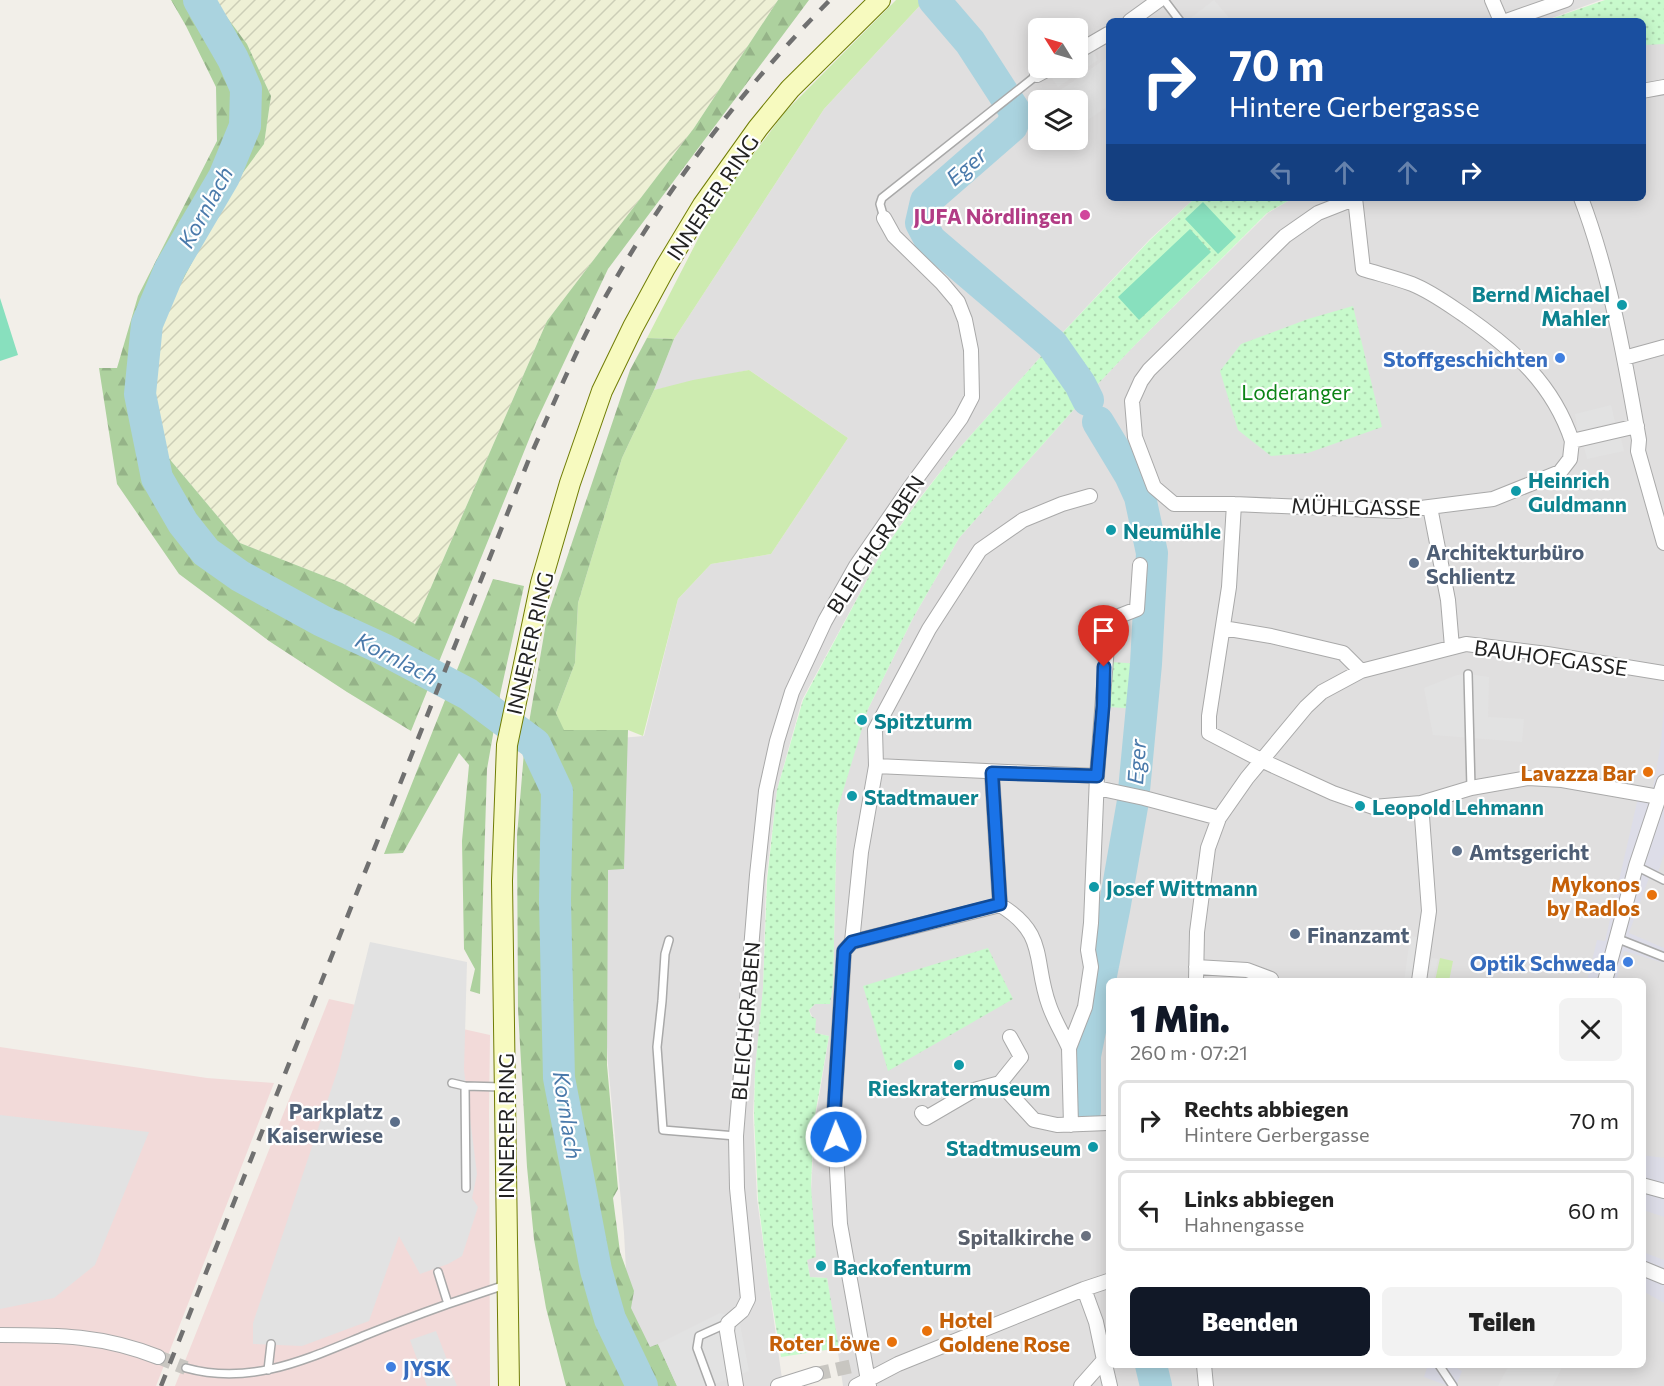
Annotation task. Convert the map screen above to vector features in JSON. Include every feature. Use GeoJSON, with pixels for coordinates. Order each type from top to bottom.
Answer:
{"type":"FeatureCollection","features":[{"type":"Feature","properties":{"kind":"main road","name":"INNERER RING"},"geometry":{"type":"LineString","coordinates":[[508,1386],[502,881],[507,745],[541,584],[570,483],[602,391],[664,268],[703,205],[758,128],[790,89],[880,0]]}},
{"type":"Feature","properties":{"kind":"street"},"geometry":{"type":"LineString","coordinates":[[1134,18],[1159,0]]}},
{"type":"Feature","properties":{"kind":"street"},"geometry":{"type":"LineString","coordinates":[[1492,0],[1502,18]]}},
{"type":"Feature","properties":{"kind":"street"},"geometry":{"type":"LineString","coordinates":[[1513,18],[1566,0]]}},
{"type":"Feature","properties":{"kind":"street"},"geometry":{"type":"LineString","coordinates":[[1088,46],[1106,35]]}},
{"type":"Feature","properties":{"kind":"street"},"geometry":{"type":"LineString","coordinates":[[1646,90],[1664,87]]}},
{"type":"Feature","properties":{"kind":"street","name":"MÜHLGASSE"},"geometry":{"type":"LineString","coordinates":[[1348,201],[1318,213],[1285,236],[1149,370],[1132,401],[1132,413],[1135,437],[1154,487],[1174,504],[1234,504],[1397,511],[1493,499],[1560,472],[1570,459],[1572,441]]}},
{"type":"Feature","properties":{"kind":"street"},"geometry":{"type":"LineString","coordinates":[[1355,201],[1364,269],[1412,284],[1438,297],[1503,343],[1540,381],[1565,421],[1572,441],[1637,426]]}},
{"type":"Feature","properties":{"kind":"street"},"geometry":{"type":"LineString","coordinates":[[1582,201],[1593,229],[1624,358],[1637,426],[1638,451],[1664,543]]}},
{"type":"Feature","properties":{"kind":"street","name":"BLEICHGRABEN"},"geometry":{"type":"LineString","coordinates":[[728,1323],[742,1311],[748,1299],[737,1188],[736,1136],[757,875],[766,791],[777,741],[792,692],[825,621],[856,566],[961,418],[972,397],[971,350],[965,320],[958,302],[894,236],[884,218]]}},
{"type":"Feature","properties":{"kind":"street"},"geometry":{"type":"LineString","coordinates":[[1624,358],[1664,347]]}},
{"type":"Feature","properties":{"kind":"street"},"geometry":{"type":"LineString","coordinates":[[852,942],[861,852],[876,766],[875,730],[929,629],[980,550],[1023,520],[1062,504],[1090,496]]}},
{"type":"Feature","properties":{"kind":"street"},"geometry":{"type":"LineString","coordinates":[[1234,504],[1229,587],[1209,716],[1209,733],[1333,793],[1373,807],[1421,802],[1471,788],[1528,778],[1562,780],[1659,796]]}},
{"type":"Feature","properties":{"kind":"street"},"geometry":{"type":"LineString","coordinates":[[1430,507],[1448,600],[1461,649]]}},
{"type":"Feature","properties":{"kind":"street"},"geometry":{"type":"LineString","coordinates":[[1071,1125],[1069,1048],[1085,1007],[1091,967],[1088,950],[1109,620],[1137,609],[1140,565]]}},
{"type":"Feature","properties":{"kind":"street"},"geometry":{"type":"LineString","coordinates":[[1223,628],[1271,636],[1343,653],[1361,671]]}},
{"type":"Feature","properties":{"kind":"street","name":"BAUHOFGASSE"},"geometry":{"type":"LineString","coordinates":[[1196,974],[1197,932],[1208,848],[1219,818],[1247,778],[1306,707],[1322,692],[1361,671],[1461,649],[1547,654],[1664,673]]}},
{"type":"Feature","properties":{"kind":"street"},"geometry":{"type":"LineString","coordinates":[[876,766],[1097,782],[1124,794],[1219,818]]}},
{"type":"Feature","properties":{"kind":"street"},"geometry":{"type":"LineString","coordinates":[[992,773],[1000,904]]}},
{"type":"Feature","properties":{"kind":"street"},"geometry":{"type":"LineString","coordinates":[[1606,978],[1636,866],[1664,782]]}},
{"type":"Feature","properties":{"kind":"street"},"geometry":{"type":"LineString","coordinates":[[1419,978],[1429,911],[1421,802]]}},
{"type":"Feature","properties":{"kind":"street"},"geometry":{"type":"LineString","coordinates":[[1069,1048],[1049,1005],[1035,943],[1025,925],[1014,913],[1000,904],[852,942],[844,951],[834,1115],[840,1224],[865,1384],[898,1364],[1106,1282]]}},
{"type":"Feature","properties":{"kind":"street"},"geometry":{"type":"LineString","coordinates":[[1196,974],[1247,970],[1268,978]]}},
{"type":"Feature","properties":{"kind":"street"},"geometry":{"type":"LineString","coordinates":[[922,1113],[926,1118],[974,1090],[1000,1083],[1021,1057],[1011,1037]]}},
{"type":"Feature","properties":{"kind":"street"},"geometry":{"type":"LineString","coordinates":[[1000,1083],[1035,1120],[1057,1125],[1106,1123]]}},
{"type":"Feature","properties":{"kind":"street"},"geometry":{"type":"LineString","coordinates":[[1646,1186],[1664,1191]]}},
{"type":"Feature","properties":{"kind":"street"},"geometry":{"type":"LineString","coordinates":[[1646,1270],[1664,1278]]}},
{"type":"Feature","properties":{"kind":"street"},"geometry":{"type":"LineString","coordinates":[[1084,1289],[1095,1322],[1110,1386]]}},
{"type":"Feature","properties":{"kind":"street"},"geometry":{"type":"LineString","coordinates":[[728,1323],[736,1386]]}},
{"type":"Feature","properties":{"kind":"street"},"geometry":{"type":"LineString","coordinates":[[0,1335],[69,1335],[105,1341],[158,1357]]}},
{"type":"Feature","properties":{"kind":"street"},"geometry":{"type":"LineString","coordinates":[[1081,1386],[1104,1359]]}},
{"type":"Feature","properties":{"kind":"street"},"geometry":{"type":"LineString","coordinates":[[861,1363],[898,1364]]}},
{"type":"Feature","properties":{"kind":"street"},"geometry":{"type":"LineString","coordinates":[[1204,1368],[1206,1386]]}},
{"type":"Feature","properties":{"kind":"street"},"geometry":{"type":"LineString","coordinates":[[778,1386],[816,1374]]}},
{"type":"Feature","properties":{"kind":"lane"},"geometry":{"type":"LineString","coordinates":[[1164,0],[1178,18]]}},
{"type":"Feature","properties":{"kind":"lane","name":"BLEICHGRABEN"},"geometry":{"type":"LineString","coordinates":[[884,218],[880,204],[882,198],[1033,78]]}},
{"type":"Feature","properties":{"kind":"lane"},"geometry":{"type":"LineString","coordinates":[[1468,674],[1471,788]]}},
{"type":"Feature","properties":{"kind":"lane"},"geometry":{"type":"LineString","coordinates":[[1636,866],[1664,880]]}},
{"type":"Feature","properties":{"kind":"lane"},"geometry":{"type":"LineString","coordinates":[[1616,938],[1664,957]]}},
{"type":"Feature","properties":{"kind":"lane"},"geometry":{"type":"LineString","coordinates":[[669,940],[665,954],[657,1047],[663,1130],[736,1136]]}},
{"type":"Feature","properties":{"kind":"lane"},"geometry":{"type":"LineString","coordinates":[[452,1083],[505,1088]]}},
{"type":"Feature","properties":{"kind":"lane"},"geometry":{"type":"LineString","coordinates":[[465,1086],[466,1188]]}},
{"type":"Feature","properties":{"kind":"lane"},"geometry":{"type":"LineString","coordinates":[[438,1272],[448,1304]]}},
{"type":"Feature","properties":{"kind":"lane"},"geometry":{"type":"LineString","coordinates":[[186,1368],[211,1375],[247,1374],[300,1362],[448,1304],[506,1285]]}},
{"type":"Feature","properties":{"kind":"lane"},"geometry":{"type":"LineString","coordinates":[[711,1386],[697,1348],[699,1336],[728,1323]]}},
{"type":"Feature","properties":{"kind":"lane"},"geometry":{"type":"LineString","coordinates":[[268,1370],[271,1344]]}},
{"type":"Feature","properties":{"kind":"lane"},"geometry":{"type":"LineString","coordinates":[[1441,1368],[1453,1386]]}},
{"type":"Feature","properties":{"kind":"shaded area"},"geometry":{"type":"Polygon","coordinates":[[[925,0],[1601,0],[1552,18],[1106,18],[1106,201],[1192,201],[1150,239],[1052,344],[956,452],[918,500],[882,552],[802,700],[777,790],[766,880],[763,989],[753,1115],[757,1199],[783,1386],[668,1386],[628,1307],[624,1233],[608,1064],[597,879],[572,742],[644,736],[678,599],[711,564],[771,554],[848,438],[749,370],[654,390],[674,339],[824,109],[925,0]]]}},
{"type":"Feature","properties":{"kind":"shaded area"},"geometry":{"type":"Polygon","coordinates":[[[1214,0],[1229,18],[1191,18],[1214,0]]]}},
{"type":"Feature","properties":{"kind":"shaded area"},"geometry":{"type":"Polygon","coordinates":[[[1664,44],[1664,1386],[843,1386],[827,1278],[810,1277],[807,1260],[815,1121],[829,1036],[815,1033],[813,1018],[809,1010],[815,1004],[830,1003],[833,985],[837,811],[861,728],[913,618],[959,538],[1134,346],[1268,213],[1288,201],[1646,201],[1646,45],[1664,44]]]}},
{"type":"Feature","properties":{"kind":"shaded area"},"geometry":{"type":"Polygon","coordinates":[[[1092,50],[1098,60],[1088,67],[1088,53],[1092,50]]]}},
{"type":"Feature","properties":{"kind":"shaded area"},"geometry":{"type":"Polygon","coordinates":[[[1106,58],[1106,107],[1088,120],[1088,90],[1060,90],[1078,78],[1088,78],[1088,71],[1106,58]]]}},
{"type":"Feature","properties":{"kind":"shaded area"},"geometry":{"type":"Polygon","coordinates":[[[1052,78],[1071,78],[1058,87],[1052,78]]]}},
{"type":"Feature","properties":{"kind":"shaded area"},"geometry":{"type":"Polygon","coordinates":[[[1611,405],[1615,422],[1578,431],[1575,414],[1611,405]]]}},
{"type":"Feature","properties":{"kind":"shaded area"},"geometry":{"type":"Polygon","coordinates":[[[1620,435],[1624,451],[1587,459],[1583,444],[1620,435]]]}},
{"type":"Feature","properties":{"kind":"shaded area"},"geometry":{"type":"Polygon","coordinates":[[[1457,675],[1489,677],[1488,717],[1524,719],[1522,742],[1433,735],[1424,688],[1457,675]]]}},
{"type":"Feature","properties":{"kind":"shaded area"},"geometry":{"type":"Polygon","coordinates":[[[1664,707],[1664,854],[1658,873],[1649,878],[1629,933],[1664,948],[1664,963],[1624,951],[1617,978],[1588,978],[1597,940],[1605,941],[1638,798],[1642,792],[1653,788],[1664,707]]]}},
{"type":"Feature","properties":{"kind":"shaded area"},"geometry":{"type":"Polygon","coordinates":[[[1528,800],[1531,817],[1522,818],[1519,802],[1528,800]]]}},
{"type":"Feature","properties":{"kind":"shaded area"},"geometry":{"type":"Polygon","coordinates":[[[1410,936],[1422,938],[1416,978],[1404,978],[1410,936]]]}},
{"type":"Feature","properties":{"kind":"shaded area","name":"Parkplatz Kaiserwiese"},"geometry":{"type":"Polygon","coordinates":[[[370,942],[467,962],[464,1070],[477,1174],[472,1198],[478,1207],[462,1256],[448,1264],[420,1274],[399,1236],[369,1321],[302,1346],[253,1344],[253,1323],[338,1069],[370,942]]]}},
{"type":"Feature","properties":{"kind":"shaded area"},"geometry":{"type":"Polygon","coordinates":[[[1432,958],[1438,959],[1434,978],[1428,978],[1432,958]]]}},
{"type":"Feature","properties":{"kind":"shaded area"},"geometry":{"type":"Polygon","coordinates":[[[329,999],[490,1035],[490,1386],[175,1386],[329,999]]]}},
{"type":"Feature","properties":{"kind":"shaded area"},"geometry":{"type":"Polygon","coordinates":[[[0,1047],[207,1078],[274,1083],[156,1386],[0,1386],[0,1047]]]}},
{"type":"Feature","properties":{"kind":"shaded area"},"geometry":{"type":"Polygon","coordinates":[[[0,1115],[149,1132],[95,1265],[54,1298],[0,1309],[0,1115]]]}},
{"type":"Feature","properties":{"kind":"shaded area"},"geometry":{"type":"Polygon","coordinates":[[[1646,1156],[1664,1158],[1664,1217],[1646,1211],[1646,1156]]]}},
{"type":"Feature","properties":{"kind":"shaded area"},"geometry":{"type":"Polygon","coordinates":[[[1646,1253],[1664,1260],[1664,1303],[1646,1293],[1646,1253]]]}},
{"type":"Feature","properties":{"kind":"shaded area"},"geometry":{"type":"Polygon","coordinates":[[[720,1313],[739,1319],[749,1371],[710,1386],[677,1386],[658,1344],[720,1313]]]}},
{"type":"Feature","properties":{"kind":"shaded area"},"geometry":{"type":"Polygon","coordinates":[[[436,1331],[457,1386],[427,1386],[410,1340],[436,1331]]]}},
{"type":"Feature","properties":{"kind":"shaded area"},"geometry":{"type":"Polygon","coordinates":[[[1427,1368],[1458,1368],[1462,1371],[1456,1386],[1448,1386],[1424,1377],[1427,1368]]]}},
{"type":"Feature","properties":{"kind":"shaded area"},"geometry":{"type":"Polygon","coordinates":[[[1507,1368],[1562,1368],[1553,1386],[1498,1386],[1507,1368]]]}},
{"type":"Feature","properties":{"kind":"green space"},"geometry":{"type":"Polygon","coordinates":[[[171,0],[214,0],[247,44],[271,96],[264,144],[228,193],[160,324],[153,392],[167,456],[240,543],[342,583],[415,624],[547,321],[694,128],[778,0],[809,0],[608,269],[536,422],[411,731],[269,641],[179,574],[117,484],[99,368],[117,368],[138,296],[217,141],[216,87],[171,0]]]}},
{"type":"Feature","properties":{"kind":"green space"},"geometry":{"type":"Polygon","coordinates":[[[214,0],[778,0],[694,128],[547,321],[415,624],[342,583],[240,543],[167,456],[153,392],[160,324],[228,193],[264,143],[271,96],[247,44],[214,0]]]}},
{"type":"Feature","properties":{"kind":"green space"},"geometry":{"type":"Polygon","coordinates":[[[896,0],[925,0],[824,109],[674,339],[647,338],[716,204],[785,112],[896,0]]]}},
{"type":"Feature","properties":{"kind":"green space"},"geometry":{"type":"Polygon","coordinates":[[[1605,0],[1664,0],[1664,44],[1646,45],[1646,18],[1554,18],[1605,0]]]}},
{"type":"Feature","properties":{"kind":"green space"},"geometry":{"type":"Polygon","coordinates":[[[1192,201],[1288,201],[1267,213],[1134,346],[959,538],[913,618],[868,709],[837,811],[833,985],[830,1004],[815,1004],[809,1010],[811,1016],[816,1019],[815,1033],[829,1036],[814,1121],[811,1186],[816,1257],[807,1260],[810,1277],[827,1278],[839,1348],[781,1357],[758,1199],[754,1115],[755,1070],[763,988],[767,880],[777,790],[803,700],[882,552],[918,501],[956,452],[1052,344],[1150,240],[1192,201]]]}},
{"type":"Feature","properties":{"kind":"green space"},"geometry":{"type":"Polygon","coordinates":[[[1203,202],[1236,237],[1218,254],[1185,219],[1203,202]]]}},
{"type":"Feature","properties":{"kind":"green space"},"geometry":{"type":"Polygon","coordinates":[[[1190,229],[1211,252],[1139,320],[1118,297],[1190,229]]]}},
{"type":"Feature","properties":{"kind":"green space"},"geometry":{"type":"Polygon","coordinates":[[[0,298],[18,355],[0,361],[0,298]]]}},
{"type":"Feature","properties":{"kind":"green space","name":"Loderanger"},"geometry":{"type":"Polygon","coordinates":[[[1353,306],[1382,427],[1308,453],[1271,456],[1238,430],[1220,371],[1241,344],[1308,319],[1353,306]]]}},
{"type":"Feature","properties":{"kind":"green space"},"geometry":{"type":"Polygon","coordinates":[[[647,338],[674,339],[654,390],[622,458],[578,603],[575,663],[556,713],[564,730],[628,730],[624,869],[608,870],[607,1065],[618,1189],[613,1198],[620,1252],[634,1291],[631,1308],[650,1347],[658,1344],[677,1386],[566,1386],[546,1308],[534,1239],[527,1167],[518,1009],[517,836],[524,752],[547,617],[630,370],[647,338]]]}},
{"type":"Feature","properties":{"kind":"green space"},"geometry":{"type":"Polygon","coordinates":[[[749,370],[848,438],[771,554],[711,564],[678,599],[643,736],[628,730],[563,730],[556,713],[575,663],[578,603],[622,458],[654,390],[749,370]]]}},
{"type":"Feature","properties":{"kind":"green space"},"geometry":{"type":"Polygon","coordinates":[[[493,579],[524,586],[500,695],[487,769],[480,994],[470,991],[475,969],[464,949],[462,841],[469,765],[459,753],[403,853],[384,854],[493,579]]]}},
{"type":"Feature","properties":{"kind":"green space"},"geometry":{"type":"Polygon","coordinates":[[[1111,662],[1141,664],[1139,709],[1109,707],[1111,662]]]}},
{"type":"Feature","properties":{"kind":"green space"},"geometry":{"type":"Polygon","coordinates":[[[988,948],[1013,999],[888,1071],[863,986],[988,948]]]}},
{"type":"Feature","properties":{"kind":"green space"},"geometry":{"type":"Polygon","coordinates":[[[1440,958],[1453,961],[1450,978],[1436,978],[1440,958]]]}},
{"type":"Feature","properties":{"kind":"waterway","name":"Kornlach"},"geometry":{"type":"LineString","coordinates":[[199,0],[233,59],[246,89],[245,126],[224,177],[170,269],[147,324],[140,394],[157,478],[183,523],[206,552],[240,576],[322,621],[383,649],[468,694],[535,744],[557,791],[555,900],[559,1078],[596,1270],[610,1319],[642,1386]]}},
{"type":"Feature","properties":{"kind":"waterway","name":"Eger"},"geometry":{"type":"LineString","coordinates":[[934,0],[970,42],[1016,113],[1012,126],[926,201],[921,223],[930,240],[1052,344],[1080,384],[1088,400]]}},
{"type":"Feature","properties":{"kind":"waterway","name":"Eger"},"geometry":{"type":"LineString","coordinates":[[1085,1111],[1085,1056],[1133,801],[1146,664],[1152,553],[1140,497],[1130,475],[1098,422]]}},
{"type":"Feature","properties":{"kind":"waterway"},"geometry":{"type":"LineString","coordinates":[[1142,710],[1134,701],[1136,671],[1146,664]]}},
{"type":"Feature","properties":{"kind":"waterway","name":"Eger"},"geometry":{"type":"LineString","coordinates":[[1152,1368],[1156,1386]]}},
{"type":"Feature","properties":{"kind":"tunnel"},"geometry":{"type":"LineString","coordinates":[[158,1357],[186,1368]]}},
{"type":"Feature","properties":{"kind":"tunnel"},"geometry":{"type":"LineString","coordinates":[[816,1374],[857,1365]]}},
{"type":"Feature","properties":{"kind":"railway"},"geometry":{"type":"LineString","coordinates":[[161,1386],[529,459],[578,350],[620,271],[673,189],[763,72],[830,0]]}},
{"type":"Feature","properties":{"kind":"place","name":"JUFA Nördlingen"},"geometry":{"type":"Point","coordinates":[1085,215]}},
{"type":"Feature","properties":{"kind":"place","name":"Bernd Michael Mahler"},"geometry":{"type":"Point","coordinates":[1622,305]}},
{"type":"Feature","properties":{"kind":"place","name":"Stoffgeschichten"},"geometry":{"type":"Point","coordinates":[1560,358]}},
{"type":"Feature","properties":{"kind":"place","name":"Heinrich Guldmann"},"geometry":{"type":"Point","coordinates":[1516,491]}},
{"type":"Feature","properties":{"kind":"place","name":"Neumühle"},"geometry":{"type":"Point","coordinates":[1111,530]}},
{"type":"Feature","properties":{"kind":"place","name":"Architekturbüro Schlientz"},"geometry":{"type":"Point","coordinates":[1414,563]}},
{"type":"Feature","properties":{"kind":"place","name":"Spitzturm"},"geometry":{"type":"Point","coordinates":[862,720]}},
{"type":"Feature","properties":{"kind":"place","name":"Lavazza Bar"},"geometry":{"type":"Point","coordinates":[1648,772]}},
{"type":"Feature","properties":{"kind":"place","name":"Stadtmauer"},"geometry":{"type":"Point","coordinates":[852,796]}},
{"type":"Feature","properties":{"kind":"place","name":"Leopold Lehmann"},"geometry":{"type":"Point","coordinates":[1360,806]}},
{"type":"Feature","properties":{"kind":"place","name":"Amtsgericht"},"geometry":{"type":"Point","coordinates":[1457,851]}},
{"type":"Feature","properties":{"kind":"place","name":"Josef Wittmann"},"geometry":{"type":"Point","coordinates":[1094,887]}},
{"type":"Feature","properties":{"kind":"place","name":"Mykonos by Radlos"},"geometry":{"type":"Point","coordinates":[1652,895]}},
{"type":"Feature","properties":{"kind":"place","name":"Finanzamt"},"geometry":{"type":"Point","coordinates":[1295,934]}},
{"type":"Feature","properties":{"kind":"place","name":"Optik Schweda"},"geometry":{"type":"Point","coordinates":[1628,962]}},
{"type":"Feature","properties":{"kind":"place","name":"Rieskratermuseum"},"geometry":{"type":"Point","coordinates":[959,1065]}},
{"type":"Feature","properties":{"kind":"place","name":"Parkplatz Kaiserwiese"},"geometry":{"type":"Point","coordinates":[395,1122]}},
{"type":"Feature","properties":{"kind":"place","name":"Stadtmuseum"},"geometry":{"type":"Point","coordinates":[1093,1147]}},
{"type":"Feature","properties":{"kind":"place","name":"Spitalkirche"},"geometry":{"type":"Point","coordinates":[1086,1236]}},
{"type":"Feature","properties":{"kind":"place","name":"Backofenturm"},"geometry":{"type":"Point","coordinates":[821,1266]}},
{"type":"Feature","properties":{"kind":"place","name":"Hotel Goldene Rose"},"geometry":{"type":"Point","coordinates":[927,1331]}},
{"type":"Feature","properties":{"kind":"place","name":"Roter Löwe"},"geometry":{"type":"Point","coordinates":[892,1342]}},
{"type":"Feature","properties":{"kind":"place","name":"JYSK"},"geometry":{"type":"Point","coordinates":[391,1367]}},
{"type":"Feature","properties":{"kind":"route"},"geometry":{"type":"LineString","coordinates":[[836,1137],[834,1115],[844,951],[852,942],[1000,904],[992,773],[1097,776],[1104,667]]}}]}
